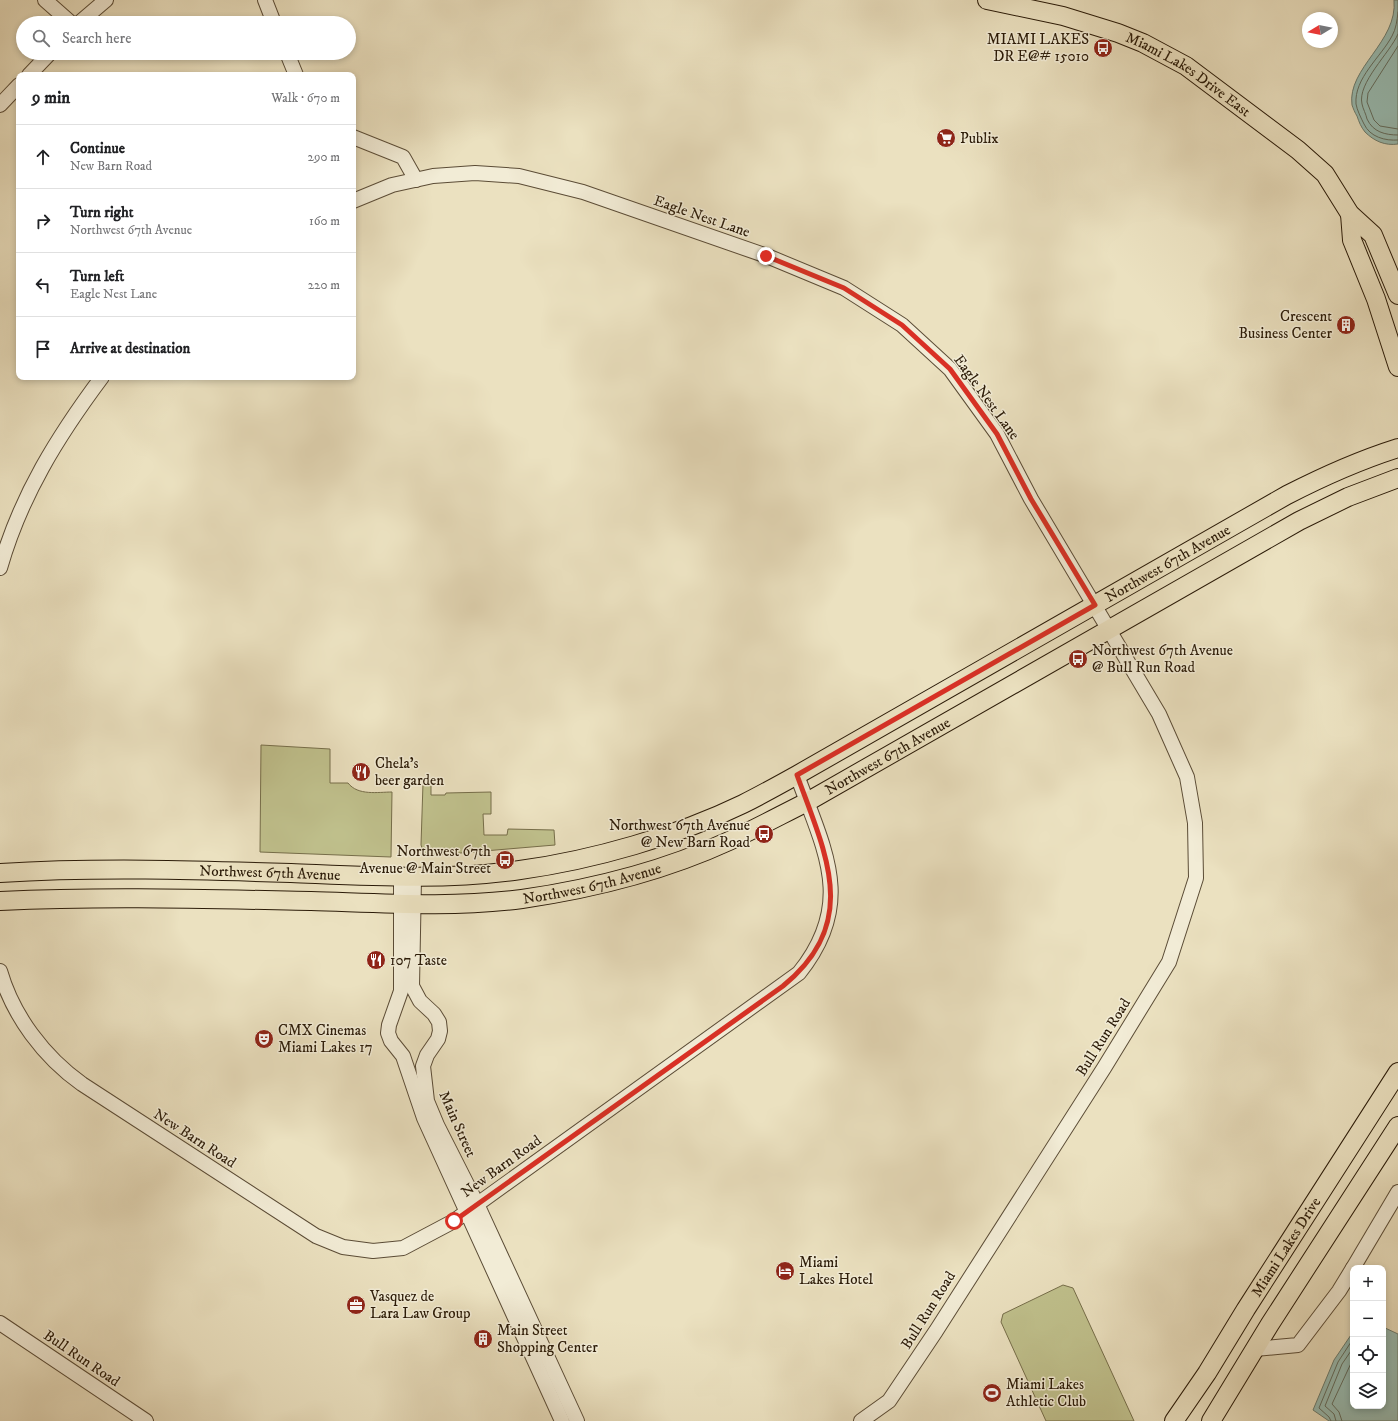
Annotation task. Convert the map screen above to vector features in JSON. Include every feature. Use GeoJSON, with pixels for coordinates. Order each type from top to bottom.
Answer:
{"type":"FeatureCollection","features":[{"type":"Feature","properties":{"kind":"main road","name":"Miami Lakes Drive East"},"geometry":{"type":"LineString","coordinates":[[986,0],[1063,16],[1118,33],[1143,43],[1186,66],[1298,150],[1325,174],[1350,214],[1374,235],[1398,295]]}},
{"type":"Feature","properties":{"kind":"main road","name":"Miami Lakes Drive East"},"geometry":{"type":"LineString","coordinates":[[1350,214],[1352,240],[1376,299],[1398,367]]}},
{"type":"Feature","properties":{"kind":"main road","name":"Northwest 67th Avenue"},"geometry":{"type":"LineString","coordinates":[[0,873],[60,869],[160,869],[407,877],[480,874],[520,870],[640,843],[690,826],[742,804],[797,775],[1302,487],[1378,454],[1398,448]]}},
{"type":"Feature","properties":{"kind":"main road","name":"Northwest 67th Avenue"},"geometry":{"type":"LineString","coordinates":[[0,900],[71,897],[148,897],[407,904],[472,904],[508,900],[590,886],[680,860],[728,842],[807,802],[1299,521],[1348,497],[1398,478]]}},
{"type":"Feature","properties":{"kind":"main road","name":"Miami Lakes Drive"},"geometry":{"type":"LineString","coordinates":[[1174,1421],[1208,1373],[1246,1309],[1398,1072]]}},
{"type":"Feature","properties":{"kind":"main road","name":"Miami Lakes Drive"},"geometry":{"type":"LineString","coordinates":[[1211,1421],[1255,1349],[1398,1126]]}},
{"type":"Feature","properties":{"kind":"street"},"geometry":{"type":"LineString","coordinates":[[46,0],[63,16]]}},
{"type":"Feature","properties":{"kind":"street"},"geometry":{"type":"LineString","coordinates":[[87,16],[106,0]]}},
{"type":"Feature","properties":{"kind":"street"},"geometry":{"type":"LineString","coordinates":[[265,0],[271,16]]}},
{"type":"Feature","properties":{"kind":"street"},"geometry":{"type":"LineString","coordinates":[[32,72],[43,60]]}},
{"type":"Feature","properties":{"kind":"street"},"geometry":{"type":"LineString","coordinates":[[290,60],[295,72]]}},
{"type":"Feature","properties":{"kind":"street"},"geometry":{"type":"LineString","coordinates":[[0,105],[16,88]]}},
{"type":"Feature","properties":{"kind":"street"},"geometry":{"type":"LineString","coordinates":[[356,138],[403,157],[416,180]]}},
{"type":"Feature","properties":{"kind":"street","name":"Eagle Nest Lane"},"geometry":{"type":"LineString","coordinates":[[356,200],[392,185],[451,174],[497,174],[520,176],[584,192],[766,256],[844,288],[902,325],[950,369],[997,434],[1031,499],[1109,629]]}},
{"type":"Feature","properties":{"kind":"street"},"geometry":{"type":"LineString","coordinates":[[0,568],[6,546],[27,496],[44,463],[60,435],[100,380]]}},
{"type":"Feature","properties":{"kind":"street","name":"Bull Run Road"},"geometry":{"type":"LineString","coordinates":[[861,1421],[889,1401],[936,1331],[1108,1061],[1169,962],[1196,878],[1195,823],[1187,777],[1159,714],[1109,629]]}},
{"type":"Feature","properties":{"kind":"street","name":"New Barn Road"},"geometry":{"type":"LineString","coordinates":[[0,970],[13,1004],[26,1027],[47,1053],[72,1077],[316,1236],[343,1247],[373,1251],[403,1248],[454,1221],[799,973],[821,939],[829,915],[832,899],[827,858],[797,775]]}},
{"type":"Feature","properties":{"kind":"street","name":"Main Street"},"geometry":{"type":"LineString","coordinates":[[407,877],[407,904],[412,986],[420,1001],[434,1014],[439,1022],[440,1031],[438,1039],[426,1055],[423,1066],[428,1102],[471,1208],[562,1421]]}},
{"type":"Feature","properties":{"kind":"street","name":"Main Street"},"geometry":{"type":"LineString","coordinates":[[407,904],[401,991],[388,1025],[388,1034],[391,1041],[403,1056],[424,1118],[471,1208],[577,1421]]}},
{"type":"Feature","properties":{"kind":"street"},"geometry":{"type":"LineString","coordinates":[[1355,1265],[1398,1192]]}},
{"type":"Feature","properties":{"kind":"street"},"geometry":{"type":"LineString","coordinates":[[1255,1349],[1298,1345],[1339,1291],[1350,1273]]}},
{"type":"Feature","properties":{"kind":"street","name":"Bull Run Road"},"geometry":{"type":"LineString","coordinates":[[0,1323],[146,1421]]}},
{"type":"Feature","properties":{"kind":"green space"},"geometry":{"type":"Polygon","coordinates":[[[261,745],[330,749],[330,783],[348,783],[357,790],[363,792],[392,792],[391,857],[260,852],[261,745]]]}},
{"type":"Feature","properties":{"kind":"green space"},"geometry":{"type":"Polygon","coordinates":[[[423,783],[431,784],[431,795],[445,795],[446,793],[491,792],[491,814],[483,814],[484,835],[507,835],[508,829],[554,830],[555,845],[425,856],[421,845],[423,783]]]}},
{"type":"Feature","properties":{"kind":"green space"},"geometry":{"type":"Polygon","coordinates":[[[1063,1285],[1073,1288],[1134,1421],[1046,1421],[1001,1322],[1003,1314],[1063,1285]]]}},
{"type":"Feature","properties":{"kind":"water"},"geometry":{"type":"Polygon","coordinates":[[[1394,0],[1398,0],[1398,144],[1389,144],[1372,138],[1365,132],[1352,105],[1353,92],[1357,79],[1388,29],[1393,15],[1394,0]]]}},
{"type":"Feature","properties":{"kind":"water"},"geometry":{"type":"Polygon","coordinates":[[[1386,1328],[1398,1334],[1398,1421],[1329,1421],[1313,1410],[1334,1360],[1350,1336],[1350,1409],[1386,1409],[1386,1328]]]}},
{"type":"Feature","properties":{"kind":"place","name":"MIAMI LAKES DR E@# 15010"},"geometry":{"type":"Point","coordinates":[1103,48]}},
{"type":"Feature","properties":{"kind":"place","name":"Publix"},"geometry":{"type":"Point","coordinates":[946,138]}},
{"type":"Feature","properties":{"kind":"place","name":"Crescent Business Center"},"geometry":{"type":"Point","coordinates":[1346,325]}},
{"type":"Feature","properties":{"kind":"place","name":"Northwest 67th Avenue @ Bull Run Road"},"geometry":{"type":"Point","coordinates":[1078,659]}},
{"type":"Feature","properties":{"kind":"place","name":"Chela's beer garden"},"geometry":{"type":"Point","coordinates":[361,772]}},
{"type":"Feature","properties":{"kind":"place","name":"Northwest 67th Avenue @ New Barn Road"},"geometry":{"type":"Point","coordinates":[764,834]}},
{"type":"Feature","properties":{"kind":"place","name":"Northwest 67th Avenue @ Main Street"},"geometry":{"type":"Point","coordinates":[505,860]}},
{"type":"Feature","properties":{"kind":"place","name":"107 Taste"},"geometry":{"type":"Point","coordinates":[376,960]}},
{"type":"Feature","properties":{"kind":"place","name":"CMX Cinemas Miami Lakes 17"},"geometry":{"type":"Point","coordinates":[264,1039]}},
{"type":"Feature","properties":{"kind":"place","name":"Miami Lakes Hotel"},"geometry":{"type":"Point","coordinates":[785,1271]}},
{"type":"Feature","properties":{"kind":"place","name":"Vasquez de Lara Law Group"},"geometry":{"type":"Point","coordinates":[356,1305]}},
{"type":"Feature","properties":{"kind":"place","name":"Main Street Shopping Center"},"geometry":{"type":"Point","coordinates":[483,1339]}},
{"type":"Feature","properties":{"kind":"place","name":"Miami Lakes Athletic Club"},"geometry":{"type":"Point","coordinates":[992,1393]}},
{"type":"Feature","properties":{"kind":"route"},"geometry":{"type":"LineString","coordinates":[[454,1221],[537,1160],[783,986],[806,965],[821,939],[826,926],[831,906],[832,889],[827,858],[797,775],[1095,605],[1031,499],[997,434],[950,369],[902,325],[844,288],[766,256]]}}]}
